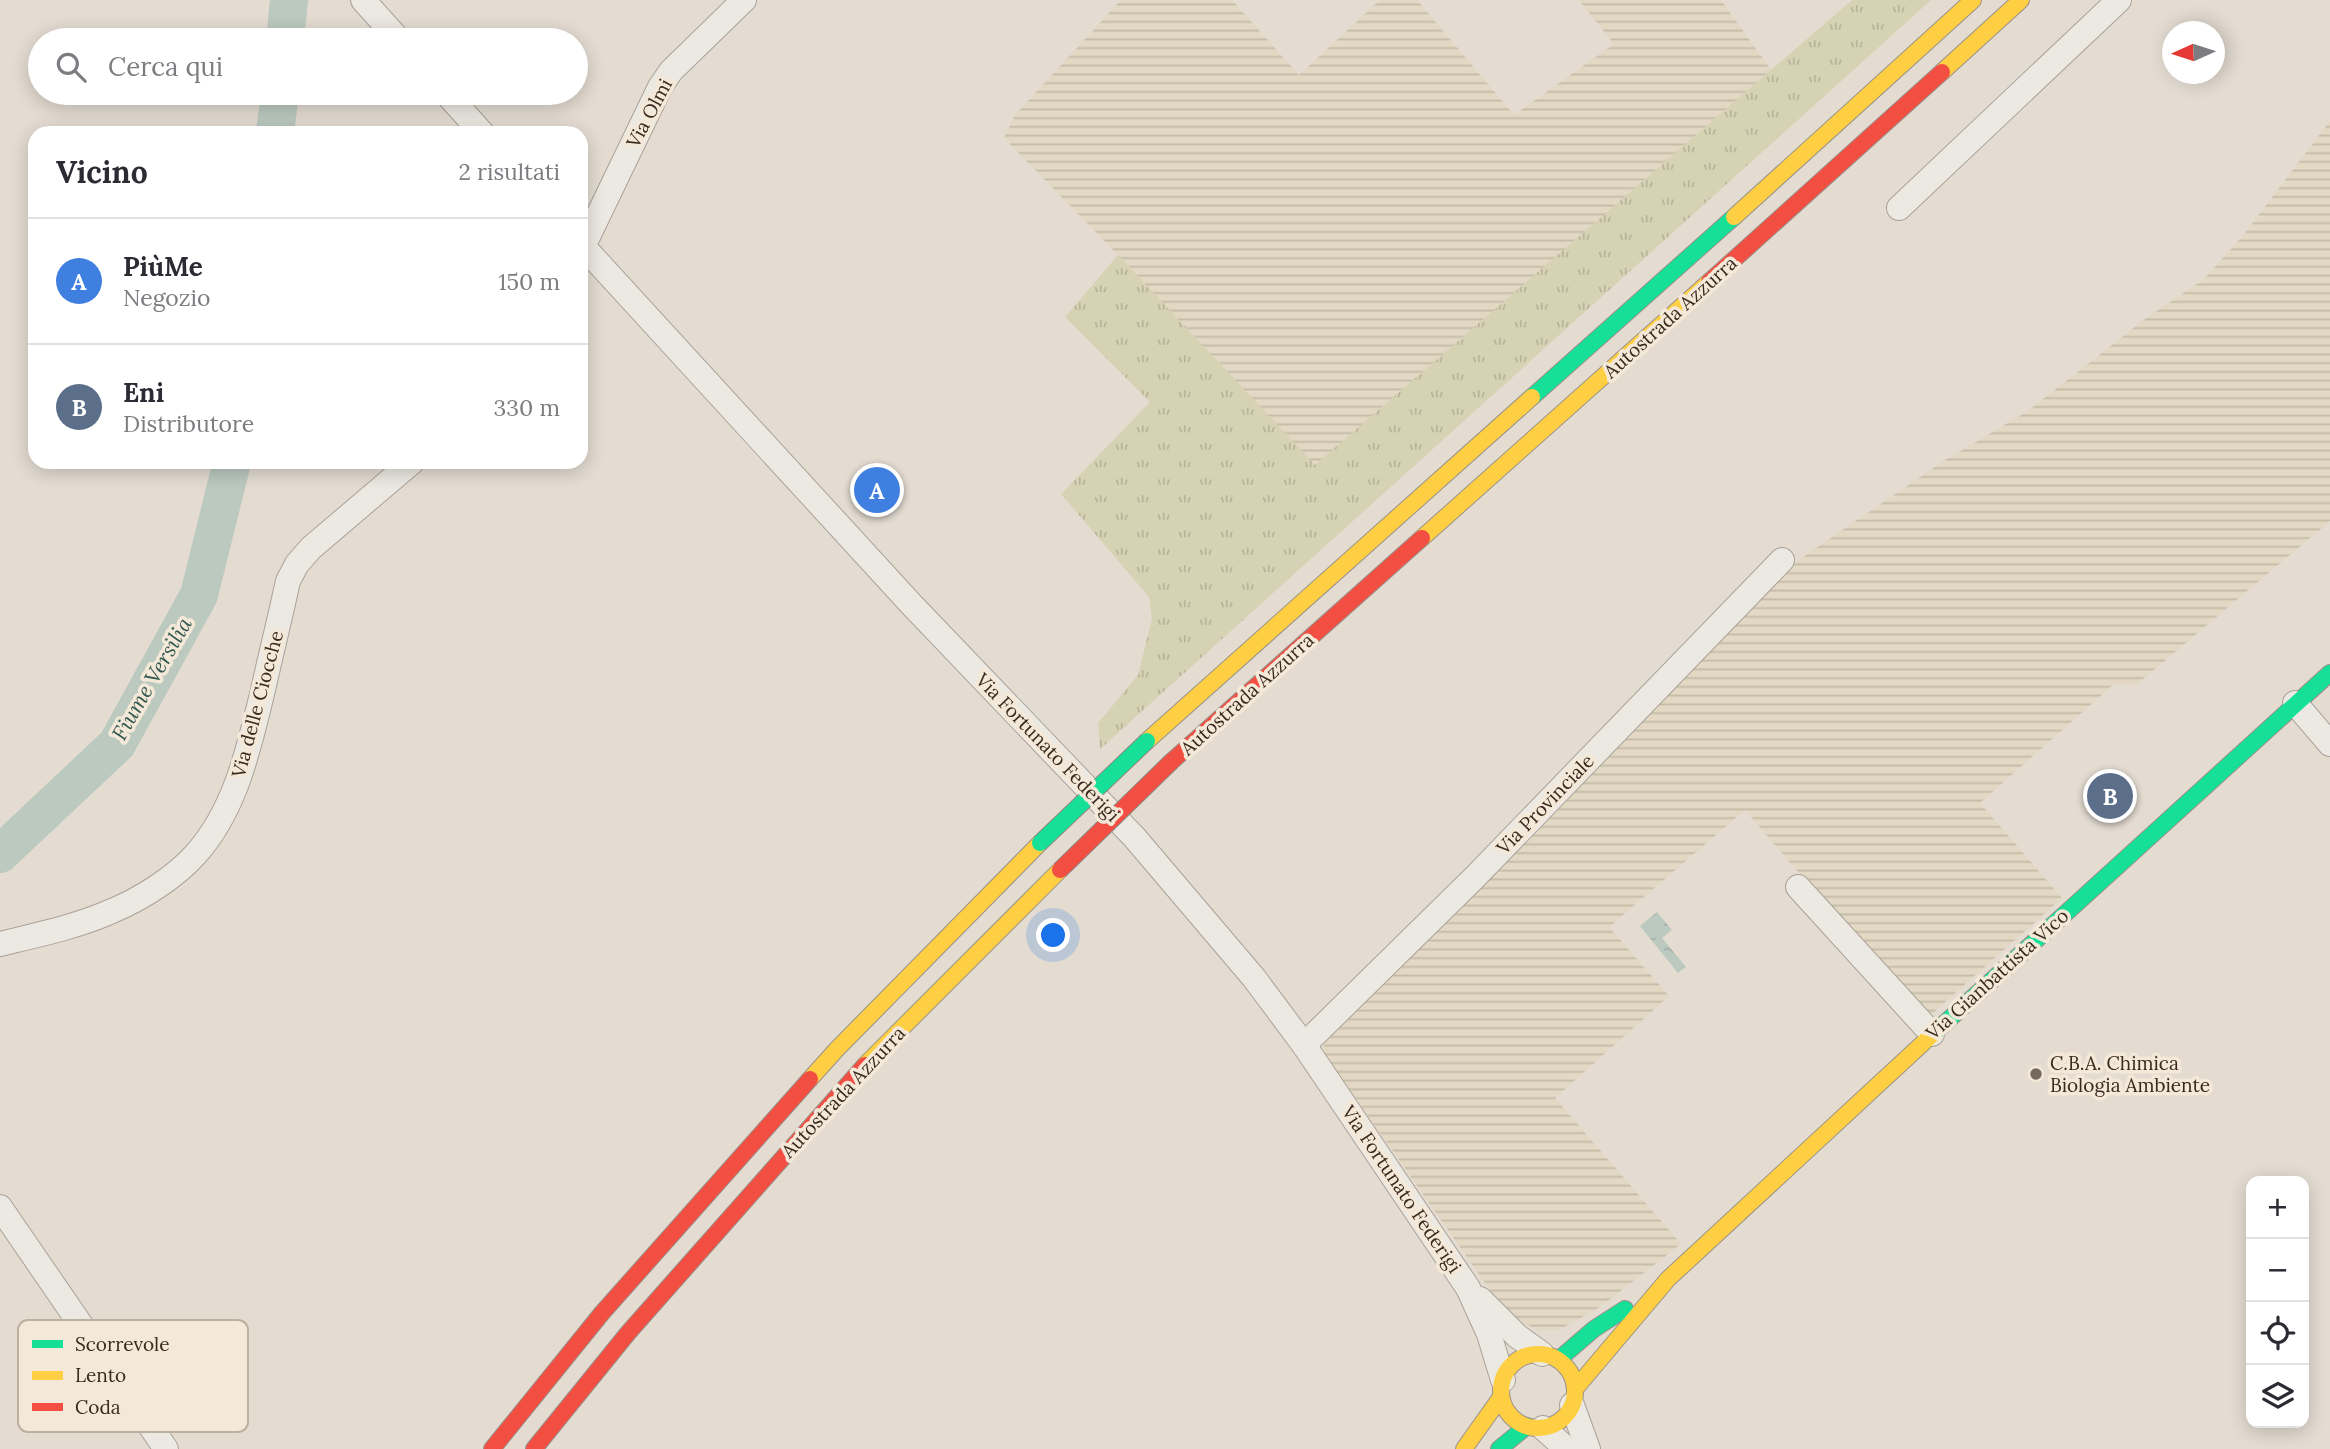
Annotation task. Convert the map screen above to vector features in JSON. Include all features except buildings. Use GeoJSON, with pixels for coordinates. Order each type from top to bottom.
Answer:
{"type":"FeatureCollection","features":[{"type":"Feature","properties":{"kind":"main road","name":"Autostrada Azzurra"},"geometry":{"type":"LineString","coordinates":[[492,1449],[602,1313],[837,1049],[1040,843],[1147,741],[1973,0]]}},
{"type":"Feature","properties":{"kind":"main road","name":"Autostrada Azzurra"},"geometry":{"type":"LineString","coordinates":[[534,1449],[628,1333],[860,1070],[1060,870],[1171,762],[2021,0]]}},
{"type":"Feature","properties":{"kind":"main road","name":"Via Gianbattista Vico"},"geometry":{"type":"LineString","coordinates":[[1573,1397],[1668,1279],[1932,1034],[2330,673]]}},
{"type":"Feature","properties":{"kind":"main road","name":"Via Gianbattista Vico"},"geometry":{"type":"LineString","coordinates":[[1550,1357],[1668,1279]]}},
{"type":"Feature","properties":{"kind":"main road"},"geometry":{"type":"LineString","coordinates":[[1464,1449],[1502,1388],[1511,1366],[1525,1356],[1550,1357],[1570,1372],[1573,1397],[1563,1418],[1535,1427],[1499,1449]]}},
{"type":"Feature","properties":{"kind":"main road"},"geometry":{"type":"LineString","coordinates":[[1502,1388],[1513,1418],[1535,1427]]}},
{"type":"Feature","properties":{"kind":"street"},"geometry":{"type":"LineString","coordinates":[[363,0],[388,28]]}},
{"type":"Feature","properties":{"kind":"street","name":"Via Olmi"},"geometry":{"type":"LineString","coordinates":[[588,234],[660,86],[671,71],[744,0]]}},
{"type":"Feature","properties":{"kind":"street"},"geometry":{"type":"LineString","coordinates":[[1899,208],[2119,0]]}},
{"type":"Feature","properties":{"kind":"street"},"geometry":{"type":"LineString","coordinates":[[457,105],[476,126]]}},
{"type":"Feature","properties":{"kind":"street","name":"Via Fortunato Federigi"},"geometry":{"type":"LineString","coordinates":[[588,254],[920,614],[1135,838],[1254,978],[1304,1045],[1468,1288],[1489,1334],[1502,1388]]}},
{"type":"Feature","properties":{"kind":"street","name":"Via delle Ciocche"},"geometry":{"type":"LineString","coordinates":[[0,944],[53,931],[111,911],[149,891],[195,856],[219,824],[236,786],[249,746],[288,581],[297,564],[404,469]]}},
{"type":"Feature","properties":{"kind":"street","name":"Via Provinciale"},"geometry":{"type":"LineString","coordinates":[[1304,1045],[1475,877],[1782,559]]}},
{"type":"Feature","properties":{"kind":"street"},"geometry":{"type":"LineString","coordinates":[[2295,702],[2330,744]]}},
{"type":"Feature","properties":{"kind":"street"},"geometry":{"type":"LineString","coordinates":[[1798,887],[1932,1034]]}},
{"type":"Feature","properties":{"kind":"street"},"geometry":{"type":"LineString","coordinates":[[0,1207],[78,1320]]}},
{"type":"Feature","properties":{"kind":"street","name":"Via Fortunato Federigi"},"geometry":{"type":"LineString","coordinates":[[1468,1288],[1517,1336],[1550,1357]]}},
{"type":"Feature","properties":{"kind":"street"},"geometry":{"type":"LineString","coordinates":[[1573,1397],[1588,1449]]}},
{"type":"Feature","properties":{"kind":"street"},"geometry":{"type":"LineString","coordinates":[[1535,1427],[1567,1449]]}},
{"type":"Feature","properties":{"kind":"street"},"geometry":{"type":"LineString","coordinates":[[154,1432],[166,1449]]}},
{"type":"Feature","properties":{"kind":"shaded area"},"geometry":{"type":"Polygon","coordinates":[[[1121,0],[1232,0],[1299,75],[1380,0],[1417,0],[1514,115],[1614,44],[1579,0],[1721,0],[1771,70],[1315,466],[1118,255],[1004,138],[1015,115],[1121,0]]]}},
{"type":"Feature","properties":{"kind":"shaded area"},"geometry":{"type":"Polygon","coordinates":[[[2330,121],[2330,521],[2136,685],[2114,684],[1980,803],[2062,898],[1925,1020],[1745,810],[1609,927],[1669,996],[1555,1098],[1681,1244],[1600,1307],[1559,1330],[1539,1331],[1506,1313],[1325,1054],[1324,1044],[1328,1033],[1781,572],[1945,460],[2028,411],[2149,316],[2203,280],[2241,238],[2330,121]]]}},
{"type":"Feature","properties":{"kind":"green space"},"geometry":{"type":"Polygon","coordinates":[[[1852,0],[1931,0],[1100,749],[1098,723],[1138,675],[1152,619],[1149,597],[1061,494],[1150,402],[1065,317],[1118,255],[1315,465],[1852,0]]]}},
{"type":"Feature","properties":{"kind":"water"},"geometry":{"type":"Polygon","coordinates":[[[1657,912],[1672,930],[1662,938],[1686,967],[1678,973],[1640,926],[1657,912]]]}},
{"type":"Feature","properties":{"kind":"waterway","name":"Fiume Versilia"},"geometry":{"type":"LineString","coordinates":[[286,28],[289,0]]}},
{"type":"Feature","properties":{"kind":"waterway","name":"Fiume Versilia"},"geometry":{"type":"LineString","coordinates":[[276,126],[278,105]]}},
{"type":"Feature","properties":{"kind":"waterway","name":"Fiume Versilia"},"geometry":{"type":"LineString","coordinates":[[0,854],[117,744],[199,595],[230,469]]}},
{"type":"Feature","properties":{"kind":"traffic: fast"},"geometry":{"type":"LineString","coordinates":[[1532,397],[1734,217]]}},
{"type":"Feature","properties":{"kind":"traffic: fast"},"geometry":{"type":"LineString","coordinates":[[1935,1032],[2330,673]]}},
{"type":"Feature","properties":{"kind":"traffic: fast"},"geometry":{"type":"LineString","coordinates":[[1040,843],[1147,741]]}},
{"type":"Feature","properties":{"kind":"traffic: fast"},"geometry":{"type":"LineString","coordinates":[[1558,1360],[1594,1329],[1625,1309]]}},
{"type":"Feature","properties":{"kind":"traffic: fast"},"geometry":{"type":"LineString","coordinates":[[1499,1449],[1527,1426]]}},
{"type":"Feature","properties":{"kind":"traffic: slow"},"geometry":{"type":"LineString","coordinates":[[1734,217],[1973,0]]}},
{"type":"Feature","properties":{"kind":"traffic: slow"},"geometry":{"type":"LineString","coordinates":[[1942,72],[2021,0]]}},
{"type":"Feature","properties":{"kind":"traffic: slow"},"geometry":{"type":"LineString","coordinates":[[1422,538],[1709,282]]}},
{"type":"Feature","properties":{"kind":"traffic: slow"},"geometry":{"type":"LineString","coordinates":[[1147,741],[1532,397]]}},
{"type":"Feature","properties":{"kind":"traffic: slow"},"geometry":{"type":"LineString","coordinates":[[810,1079],[1040,843]]}},
{"type":"Feature","properties":{"kind":"traffic: slow"},"geometry":{"type":"LineString","coordinates":[[865,1065],[1060,870]]}},
{"type":"Feature","properties":{"kind":"traffic: slow"},"geometry":{"type":"LineString","coordinates":[[1575,1389],[1668,1279],[1935,1032]]}},
{"type":"Feature","properties":{"kind":"traffic: slow"},"geometry":{"type":"LineString","coordinates":[[1538,1354],[1552,1357],[1564,1365],[1572,1377],[1575,1391],[1572,1405],[1564,1417],[1552,1425],[1538,1428],[1524,1425],[1512,1417],[1504,1405],[1501,1391],[1504,1377],[1512,1365],[1524,1357],[1538,1354]]}},
{"type":"Feature","properties":{"kind":"traffic: slow"},"geometry":{"type":"LineString","coordinates":[[1464,1449],[1501,1397]]}},
{"type":"Feature","properties":{"kind":"traffic: jam"},"geometry":{"type":"LineString","coordinates":[[1709,282],[1942,72]]}},
{"type":"Feature","properties":{"kind":"traffic: jam"},"geometry":{"type":"LineString","coordinates":[[1171,762],[1422,538]]}},
{"type":"Feature","properties":{"kind":"traffic: jam"},"geometry":{"type":"LineString","coordinates":[[1060,870],[1171,762]]}},
{"type":"Feature","properties":{"kind":"traffic: jam"},"geometry":{"type":"LineString","coordinates":[[534,1449],[628,1333],[865,1065]]}},
{"type":"Feature","properties":{"kind":"traffic: jam"},"geometry":{"type":"LineString","coordinates":[[492,1449],[602,1313],[810,1079]]}},
{"type":"Feature","properties":{"kind":"place","name":"PiùMe"},"geometry":{"type":"Point","coordinates":[877,490]}},
{"type":"Feature","properties":{"kind":"place","name":"Eni"},"geometry":{"type":"Point","coordinates":[2110,796]}},
{"type":"Feature","properties":{"kind":"place","name":"C.B.A. Chimica Biologia Ambiente"},"geometry":{"type":"Point","coordinates":[2036,1074]}}]}
